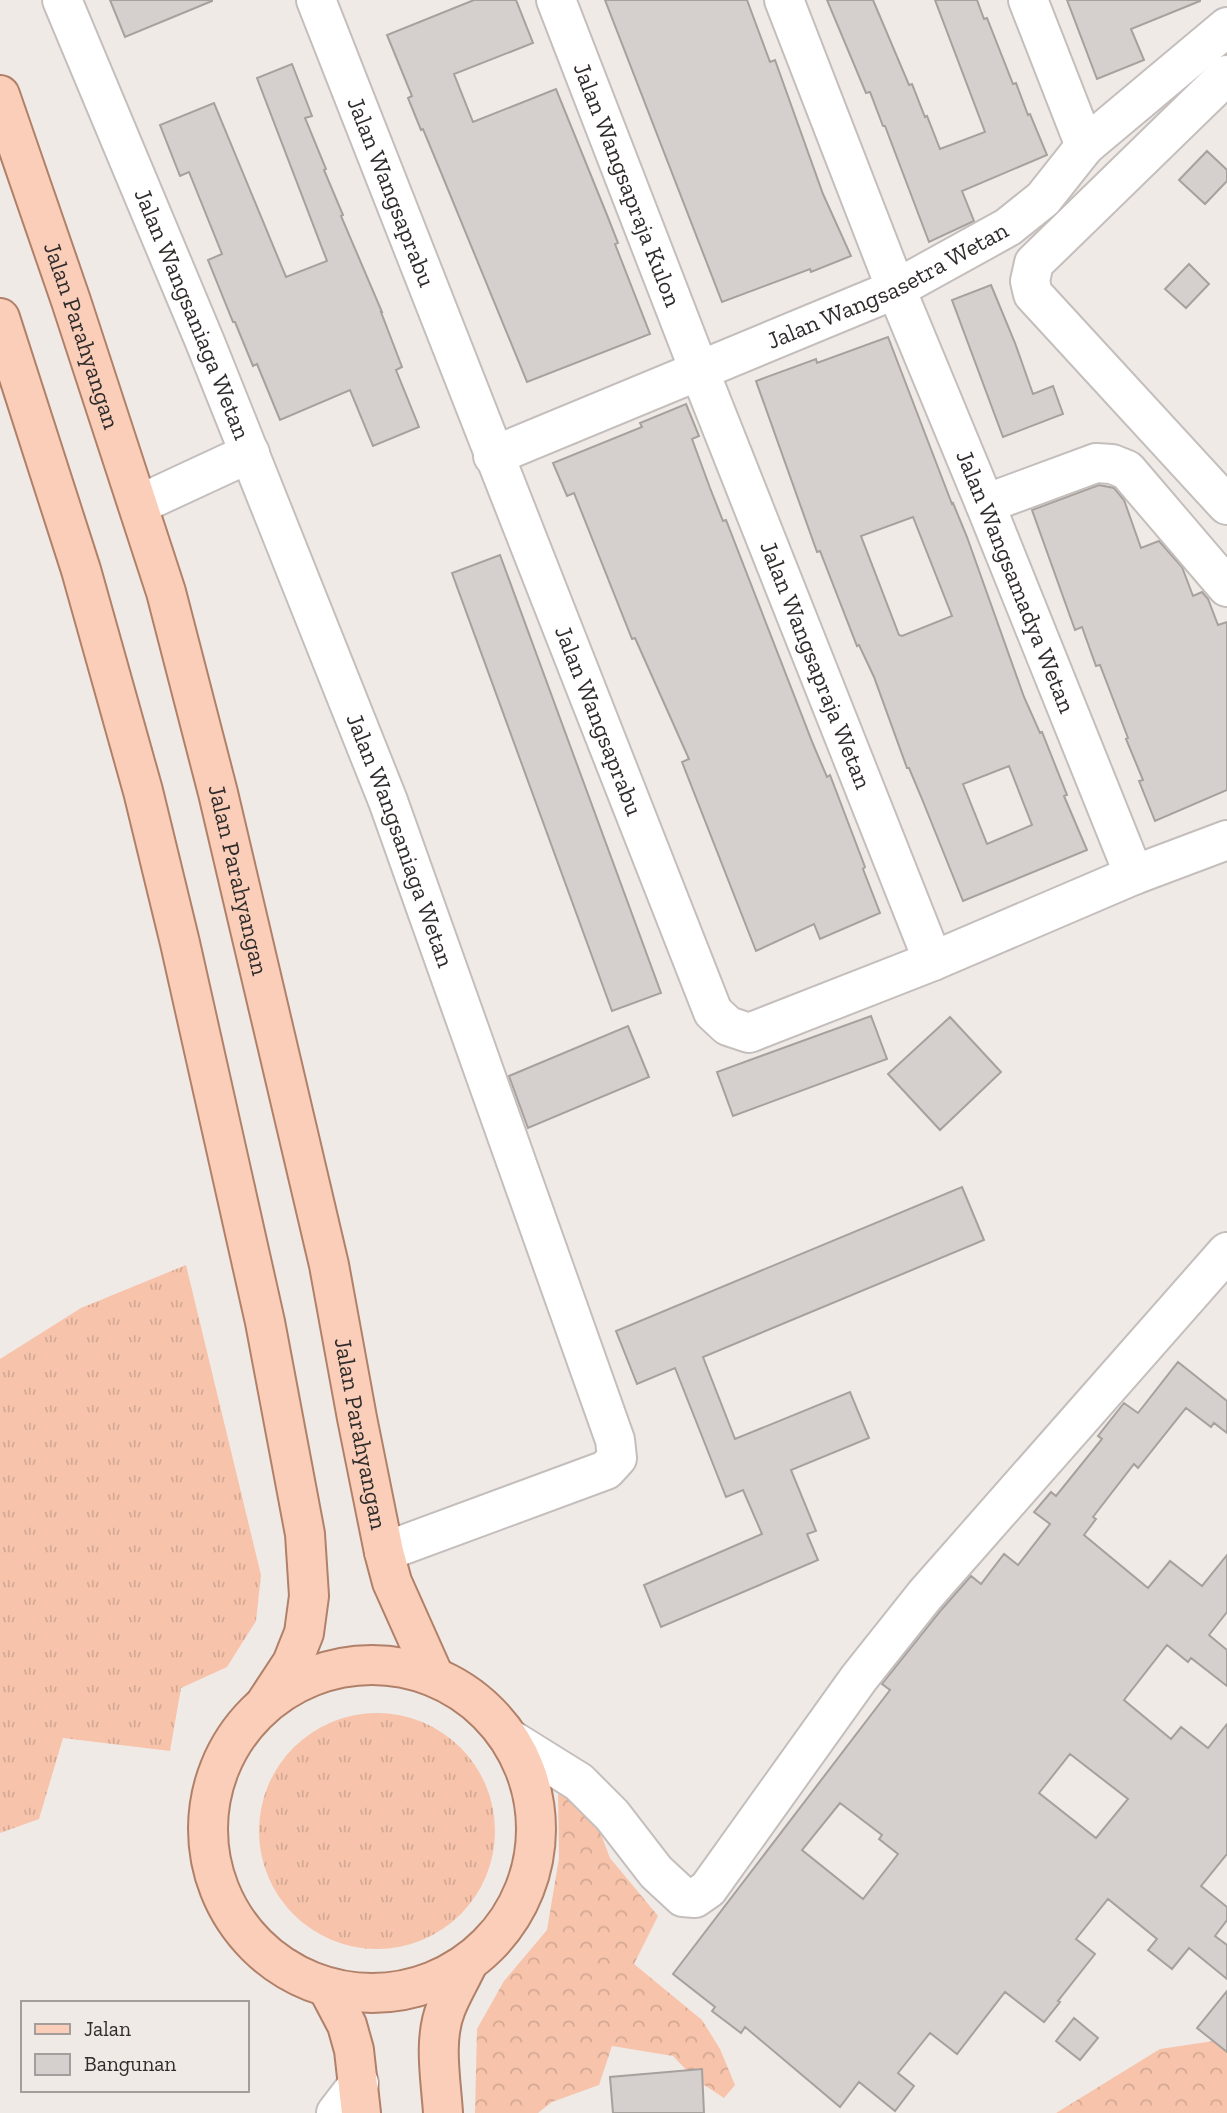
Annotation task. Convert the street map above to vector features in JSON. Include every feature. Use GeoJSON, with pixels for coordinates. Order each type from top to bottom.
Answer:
{"type":"FeatureCollection","features":[{"type":"Feature","properties":{"kind":"main road","name":"Jalan Parahyangan"},"geometry":{"type":"LineString","coordinates":[[0,95],[166,592],[222,806],[273,1018],[329,1265],[356,1418],[384,1552],[392,1582],[434,1676]]}},
{"type":"Feature","properties":{"kind":"main road"},"geometry":{"type":"LineString","coordinates":[[0,318],[81,570],[143,791],[265,1322],[305,1534],[309,1596],[304,1633],[292,1662],[267,1701],[233,1740],[212,1787],[207,1838],[218,1889],[243,1934],[281,1968],[328,1989],[376,1995],[425,1986],[468,1963],[503,1928],[527,1884],[537,1834],[530,1785],[510,1739],[477,1702],[434,1676],[392,1665],[348,1666],[305,1678],[267,1701]]}},
{"type":"Feature","properties":{"kind":"main road"},"geometry":{"type":"LineString","coordinates":[[443,2113],[440,2033],[445,2010],[468,1963]]}},
{"type":"Feature","properties":{"kind":"main road"},"geometry":{"type":"LineString","coordinates":[[328,1989],[347,2025],[354,2050],[360,2098]]}},
{"type":"Feature","properties":{"kind":"street","name":"Jalan Wangsaniaga Wetan"},"geometry":{"type":"LineString","coordinates":[[62,0],[250,453],[388,802],[615,1440],[617,1458],[607,1470],[384,1552]]}},
{"type":"Feature","properties":{"kind":"street","name":"Jalan Wangsaprabu"},"geometry":{"type":"LineString","coordinates":[[316,0],[713,1012],[727,1026],[749,1032],[933,961],[1134,875],[1227,840]]}},
{"type":"Feature","properties":{"kind":"street","name":"Jalan Wangsapraja Kulon"},"geometry":{"type":"LineString","coordinates":[[556,0],[699,370]]}},
{"type":"Feature","properties":{"kind":"street","name":"Jalan Wangsamadya Wetan"},"geometry":{"type":"LineString","coordinates":[[784,0],[896,289],[1134,875]]}},
{"type":"Feature","properties":{"kind":"street"},"geometry":{"type":"LineString","coordinates":[[1028,0],[1085,146]]}},
{"type":"Feature","properties":{"kind":"street","name":"Jalan Wangsasetra Wetan"},"geometry":{"type":"LineString","coordinates":[[493,456],[896,289],[1008,227],[1043,199],[1085,146],[1227,27]]}},
{"type":"Feature","properties":{"kind":"street"},"geometry":{"type":"LineString","coordinates":[[1227,75],[1034,263],[1030,281],[1033,294],[1227,505]]}},
{"type":"Feature","properties":{"kind":"street","name":"Jalan Wangsapraja Wetan"},"geometry":{"type":"LineString","coordinates":[[699,370],[933,961]]}},
{"type":"Feature","properties":{"kind":"street"},"geometry":{"type":"LineString","coordinates":[[138,505],[250,453]]}},
{"type":"Feature","properties":{"kind":"street"},"geometry":{"type":"LineString","coordinates":[[985,504],[1096,463],[1112,464],[1127,470],[1227,587]]}},
{"type":"Feature","properties":{"kind":"street"},"geometry":{"type":"LineString","coordinates":[[510,1739],[579,1782],[612,1815],[656,1872],[683,1898],[695,1898],[708,1889],[859,1678],[925,1595],[1227,1252]]}},
{"type":"Feature","properties":{"kind":"street"},"geometry":{"type":"LineString","coordinates":[[336,2113],[360,2098]]}},
{"type":"Feature","properties":{"kind":"green space"},"geometry":{"type":"Polygon","coordinates":[[[186,1265],[261,1575],[256,1621],[227,1667],[181,1688],[170,1751],[63,1738],[39,1819],[0,1833],[0,1359],[81,1308],[186,1265]]]}},
{"type":"Feature","properties":{"kind":"green space"},"geometry":{"type":"Polygon","coordinates":[[[365,1713],[389,1713],[433,1727],[461,1747],[476,1765],[486,1786],[493,1808],[493,1854],[486,1876],[476,1897],[461,1915],[443,1930],[411,1944],[389,1949],[365,1949],[343,1944],[311,1930],[285,1906],[278,1897],[264,1865],[259,1843],[259,1819],[264,1797],[278,1765],[302,1739],[311,1732],[343,1718],[365,1713]]]}},
{"type":"Feature","properties":{"kind":"green space"},"geometry":{"type":"Polygon","coordinates":[[[558,1789],[594,1816],[610,1858],[658,1916],[634,1964],[702,2020],[720,2049],[735,2085],[724,2098],[695,2079],[673,2056],[612,2046],[599,2085],[552,2102],[538,2113],[475,2113],[477,2029],[504,1981],[547,1930],[559,1858],[558,1789]]]}},
{"type":"Feature","properties":{"kind":"green space"},"geometry":{"type":"Polygon","coordinates":[[[1227,2039],[1227,2113],[1056,2113],[1160,2049],[1227,2039]]]}},
{"type":"Feature","properties":{"kind":"building"},"geometry":{"type":"Polygon","coordinates":[[[110,0],[212,0],[212,1],[125,37],[110,0]]]}},
{"type":"Feature","properties":{"kind":"building"},"geometry":{"type":"Polygon","coordinates":[[[474,0],[516,0],[533,43],[454,74],[473,122],[556,89],[618,243],[615,244],[650,334],[527,382],[408,98],[412,96],[387,35],[474,0]]]}},
{"type":"Feature","properties":{"kind":"building"},"geometry":{"type":"Polygon","coordinates":[[[605,0],[747,0],[770,62],[775,60],[823,194],[851,256],[722,302],[605,0]]]}},
{"type":"Feature","properties":{"kind":"building"},"geometry":{"type":"Polygon","coordinates":[[[827,0],[873,0],[940,149],[985,132],[935,0],[977,0],[1047,155],[962,191],[974,221],[929,242],[885,126],[870,92],[866,93],[827,0]]]}},
{"type":"Feature","properties":{"kind":"building"},"geometry":{"type":"Polygon","coordinates":[[[1067,0],[1200,1],[1131,29],[1144,60],[1097,79],[1067,0]]]}},
{"type":"Feature","properties":{"kind":"building"},"geometry":{"type":"Polygon","coordinates":[[[292,64],[312,116],[305,118],[343,215],[341,216],[382,312],[402,367],[396,370],[419,427],[373,446],[350,390],[280,420],[257,364],[253,366],[233,322],[208,260],[222,254],[189,172],[180,176],[160,125],[214,103],[286,277],[327,261],[257,78],[292,64]]]}},
{"type":"Feature","properties":{"kind":"building"},"geometry":{"type":"Polygon","coordinates":[[[1207,151],[1227,170],[1227,181],[1205,204],[1179,180],[1207,151]]]}},
{"type":"Feature","properties":{"kind":"building"},"geometry":{"type":"Polygon","coordinates":[[[1189,264],[1209,284],[1186,308],[1165,289],[1189,264]]]}},
{"type":"Feature","properties":{"kind":"building"},"geometry":{"type":"Polygon","coordinates":[[[991,285],[1033,394],[1053,386],[1063,414],[1003,437],[952,300],[991,285]]]}},
{"type":"Feature","properties":{"kind":"building"},"geometry":{"type":"Polygon","coordinates":[[[888,337],[967,537],[1024,697],[1040,733],[1042,732],[1067,795],[1064,796],[1087,850],[963,901],[907,768],[874,677],[859,645],[857,646],[820,551],[817,552],[756,381],[816,359],[817,363],[888,337]],[[913,517],[861,536],[899,635],[902,636],[952,616],[913,517]],[[1009,766],[963,784],[987,844],[1032,825],[1009,766]]]}},
{"type":"Feature","properties":{"kind":"building"},"geometry":{"type":"Polygon","coordinates":[[[686,404],[699,436],[692,439],[710,488],[723,521],[726,520],[813,744],[827,777],[830,775],[880,913],[820,939],[814,924],[756,951],[682,762],[689,759],[635,638],[632,639],[574,493],[567,496],[553,463],[642,427],[640,423],[686,404]]]}},
{"type":"Feature","properties":{"kind":"building"},"geometry":{"type":"Polygon","coordinates":[[[1099,485],[1114,488],[1124,500],[1141,548],[1159,541],[1182,567],[1193,596],[1202,592],[1208,599],[1218,625],[1227,622],[1227,790],[1155,821],[1139,781],[1143,780],[1100,665],[1096,666],[1082,627],[1075,630],[1032,510],[1099,485]]]}},
{"type":"Feature","properties":{"kind":"building"},"geometry":{"type":"Polygon","coordinates":[[[500,555],[661,993],[612,1011],[452,573],[500,555]]]}},
{"type":"Feature","properties":{"kind":"building"},"geometry":{"type":"Polygon","coordinates":[[[871,1016],[887,1059],[733,1116],[717,1072],[871,1016]]]}},
{"type":"Feature","properties":{"kind":"building"},"geometry":{"type":"Polygon","coordinates":[[[950,1017],[1001,1072],[940,1130],[888,1074],[950,1017]]]}},
{"type":"Feature","properties":{"kind":"building"},"geometry":{"type":"Polygon","coordinates":[[[628,1026],[649,1077],[528,1128],[509,1076],[628,1026]]]}},
{"type":"Feature","properties":{"kind":"building"},"geometry":{"type":"Polygon","coordinates":[[[962,1187],[984,1240],[703,1357],[735,1439],[850,1392],[869,1438],[791,1470],[816,1531],[807,1534],[818,1560],[661,1627],[644,1585],[762,1534],[743,1490],[726,1497],[675,1368],[637,1384],[616,1331],[962,1187]]]}},
{"type":"Feature","properties":{"kind":"building"},"geometry":{"type":"Polygon","coordinates":[[[1178,1362],[1227,1401],[1227,1433],[1214,1423],[1211,1427],[1186,1408],[1138,1468],[1134,1464],[1093,1517],[1096,1519],[1084,1535],[1148,1588],[1170,1561],[1202,1586],[1227,1555],[1227,1612],[1209,1635],[1227,1650],[1227,1686],[1191,1658],[1188,1662],[1167,1645],[1124,1700],[1171,1739],[1181,1727],[1208,1748],[1227,1724],[1227,1854],[1201,1886],[1227,1907],[1227,1920],[1215,1936],[1227,1945],[1227,1979],[1189,1948],[1172,1969],[1148,1950],[1157,1939],[1108,1899],[1076,1939],[1095,1954],[1044,2022],[1005,1992],[957,2054],[930,2033],[898,2073],[914,2086],[895,2111],[859,2082],[840,2107],[745,2027],[741,2033],[712,2011],[715,2007],[673,1974],[890,1690],[882,1684],[942,1609],[971,1576],[981,1584],[1004,1554],[1018,1565],[1050,1524],[1034,1512],[1051,1492],[1056,1496],[1102,1439],[1098,1436],[1124,1403],[1138,1413],[1178,1362]],[[1070,1754],[1039,1793],[1096,1838],[1128,1799],[1070,1754]],[[840,1803],[802,1850],[863,1899],[898,1854],[879,1839],[882,1835],[840,1803]]]}},
{"type":"Feature","properties":{"kind":"building"},"geometry":{"type":"Polygon","coordinates":[[[1227,1991],[1227,2052],[1197,2028],[1227,1991]]]}},
{"type":"Feature","properties":{"kind":"building"},"geometry":{"type":"Polygon","coordinates":[[[1074,2018],[1098,2038],[1080,2060],[1056,2041],[1074,2018]]]}},
{"type":"Feature","properties":{"kind":"building"},"geometry":{"type":"Polygon","coordinates":[[[702,2069],[704,2113],[613,2113],[610,2077],[702,2069]]]}}]}
